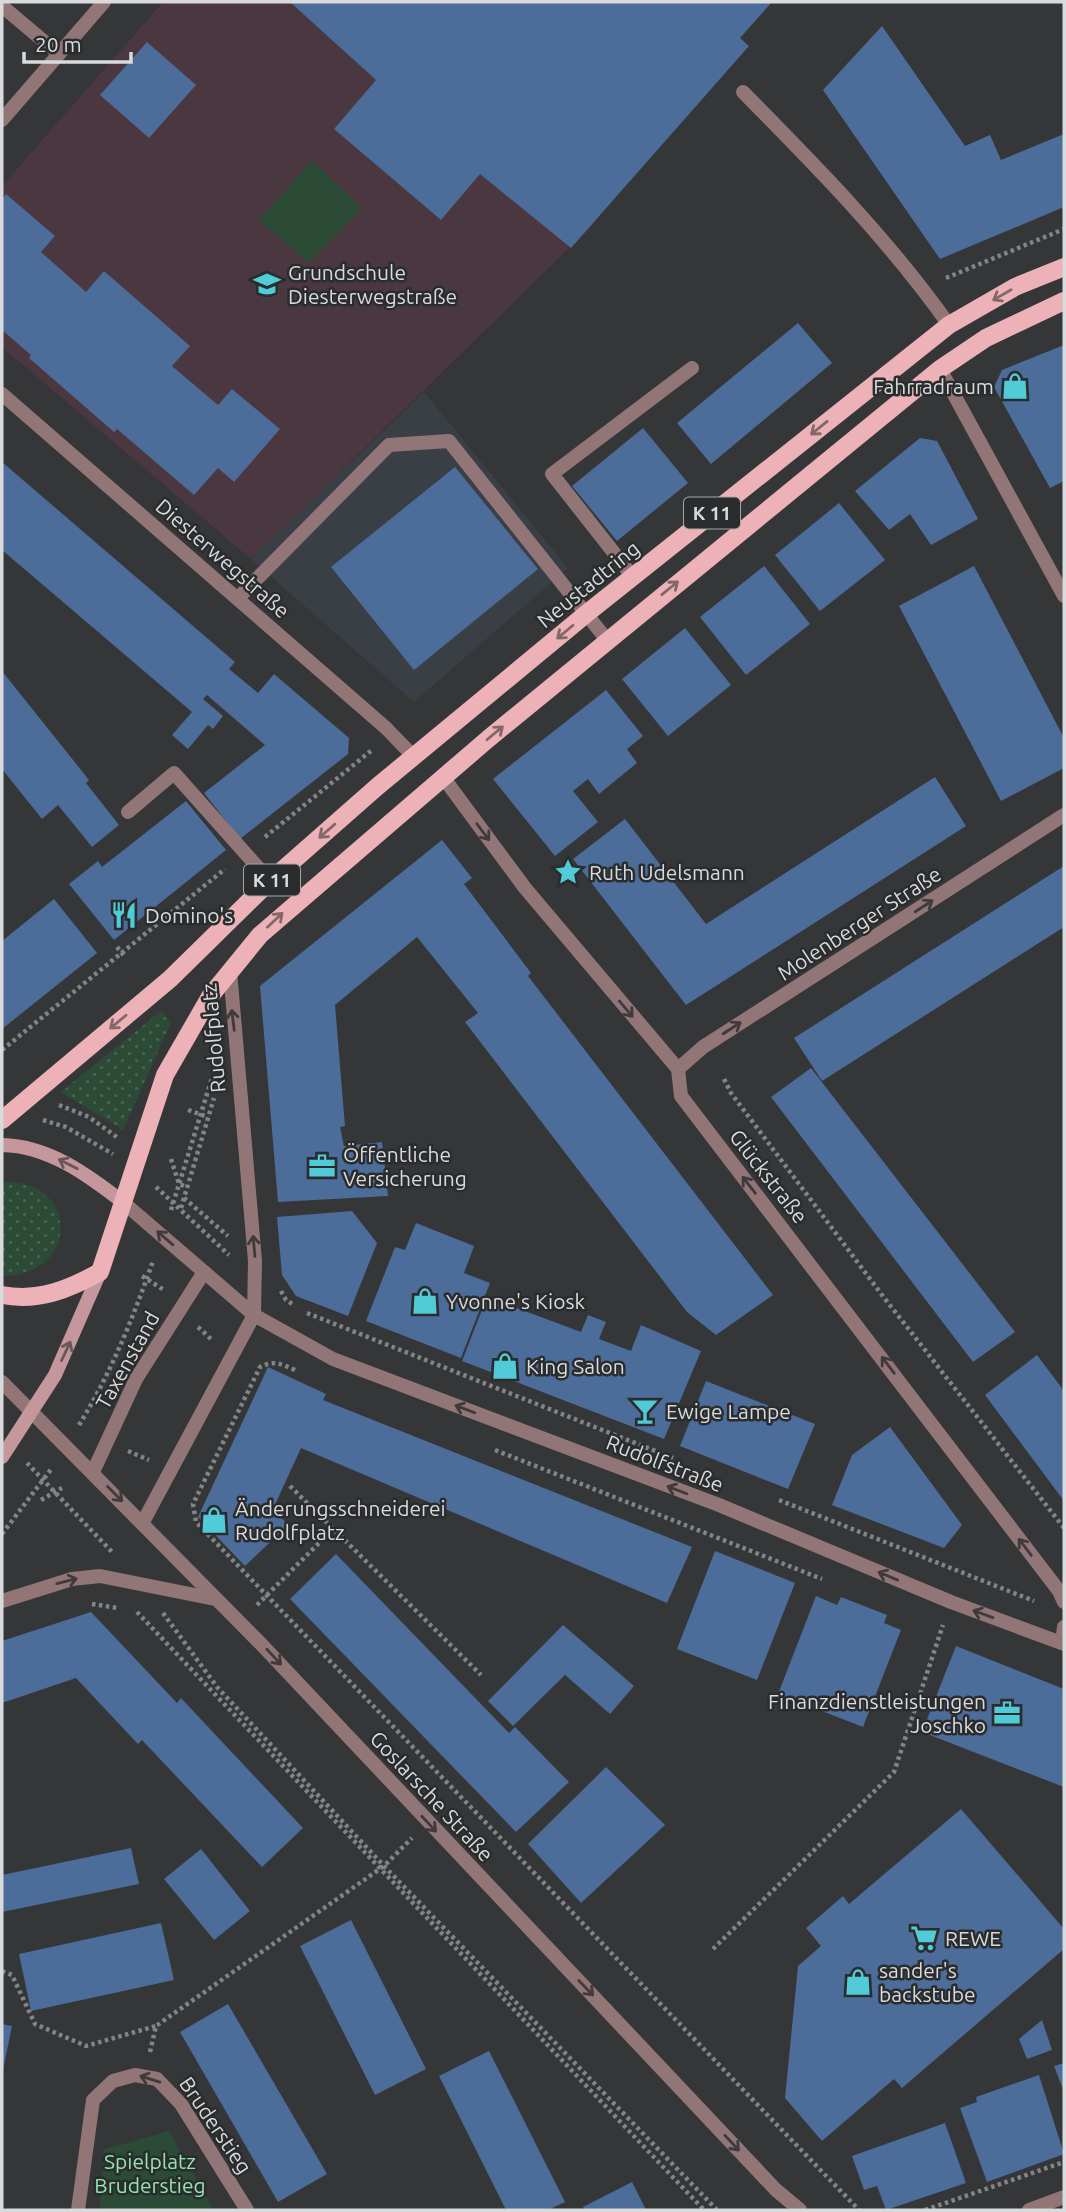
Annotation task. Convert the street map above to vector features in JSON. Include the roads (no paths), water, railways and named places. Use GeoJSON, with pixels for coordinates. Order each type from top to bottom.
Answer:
{"type":"FeatureCollection","features":[{"type":"Feature","properties":{"kind":"main road","name":"Neustadtring"},"geometry":{"type":"LineString","coordinates":[[170,979],[270,881],[586,614],[949,325],[1015,287],[1064,267]]}},
{"type":"Feature","properties":{"kind":"main road","name":"K 11"},"geometry":{"type":"LineString","coordinates":[[230,971],[260,935],[294,903],[607,640],[940,369],[986,338],[1064,301]]}},
{"type":"Feature","properties":{"kind":"main road","name":"Rudolfplatz"},"geometry":{"type":"LineString","coordinates":[[2,1457],[55,1376],[100,1272],[165,1075],[198,1015],[230,971]]}},
{"type":"Feature","properties":{"kind":"main road","name":"Rudolfplatz"},"geometry":{"type":"LineString","coordinates":[[2,1120],[170,979]]}},
{"type":"Feature","properties":{"kind":"main road"},"geometry":{"type":"LineString","coordinates":[[2,1145],[56,1158],[84,1172],[124,1203]]}},
{"type":"Feature","properties":{"kind":"main road"},"geometry":{"type":"LineString","coordinates":[[2,1295],[32,1297],[50,1294],[75,1286],[100,1272]]}},
{"type":"Feature","properties":{"kind":"street"},"geometry":{"type":"LineString","coordinates":[[2,120],[104,2]]}},
{"type":"Feature","properties":{"kind":"street"},"geometry":{"type":"LineString","coordinates":[[2,6],[59,54]]}},
{"type":"Feature","properties":{"kind":"street"},"geometry":{"type":"LineString","coordinates":[[743,92],[840,191],[922,288],[949,325]]}},
{"type":"Feature","properties":{"kind":"street"},"geometry":{"type":"LineString","coordinates":[[633,577],[552,474],[692,368]]}},
{"type":"Feature","properties":{"kind":"street"},"geometry":{"type":"LineString","coordinates":[[940,369],[1064,596]]}},
{"type":"Feature","properties":{"kind":"street","name":"Diesterwegstraße"},"geometry":{"type":"LineString","coordinates":[[2,394],[386,728],[414,757]]}},
{"type":"Feature","properties":{"kind":"street"},"geometry":{"type":"LineString","coordinates":[[238,598],[389,445],[449,441],[607,640]]}},
{"type":"Feature","properties":{"kind":"street"},"geometry":{"type":"LineString","coordinates":[[128,812],[174,773],[270,881]]}},
{"type":"Feature","properties":{"kind":"street","name":"Glückstraße"},"geometry":{"type":"LineString","coordinates":[[443,777],[525,888],[678,1069],[681,1096],[1051,1580],[1064,1602]]}},
{"type":"Feature","properties":{"kind":"street","name":"Molenberger Straße"},"geometry":{"type":"LineString","coordinates":[[678,1069],[703,1047],[1064,815]]}},
{"type":"Feature","properties":{"kind":"street","name":"Rudolfplatz"},"geometry":{"type":"LineString","coordinates":[[143,1522],[254,1315],[256,1282],[230,971]]}},
{"type":"Feature","properties":{"kind":"street"},"geometry":{"type":"LineString","coordinates":[[124,1203],[254,1315]]}},
{"type":"Feature","properties":{"kind":"street","name":"Taxenstand"},"geometry":{"type":"LineString","coordinates":[[93,1472],[136,1379],[204,1272]]}},
{"type":"Feature","properties":{"kind":"street","name":"Rudolfstraße"},"geometry":{"type":"LineString","coordinates":[[254,1315],[333,1359],[719,1505],[951,1602],[1063,1643]]}},
{"type":"Feature","properties":{"kind":"street"},"geometry":{"type":"LineString","coordinates":[[2,1382],[33,1410]]}},
{"type":"Feature","properties":{"kind":"street","name":"Goslarsche Straße"},"geometry":{"type":"LineString","coordinates":[[33,1410],[240,1623],[775,2190],[800,2210]]}},
{"type":"Feature","properties":{"kind":"street"},"geometry":{"type":"LineString","coordinates":[[2,1601],[72,1579],[100,1576],[215,1599]]}},
{"type":"Feature","properties":{"kind":"street"},"geometry":{"type":"LineString","coordinates":[[1063,1643],[1064,1627]]}},
{"type":"Feature","properties":{"kind":"street","name":"Bruderstieg"},"geometry":{"type":"LineString","coordinates":[[78,2210],[93,2100],[113,2081],[135,2075],[158,2079],[181,2104],[247,2210]]}},
{"type":"Feature","properties":{"kind":"street"},"geometry":{"type":"LineString","coordinates":[[1028,2210],[1064,2197]]}},
{"type":"Feature","properties":{"kind":"place","name":"Grundschule Diesterwegstraße"},"geometry":{"type":"Point","coordinates":[267,284]}},
{"type":"Feature","properties":{"kind":"place","name":"Fahrradraum"},"geometry":{"type":"Point","coordinates":[1015,386]}},
{"type":"Feature","properties":{"kind":"place","name":"Ruth Udelsmann"},"geometry":{"type":"Point","coordinates":[568,872]}},
{"type":"Feature","properties":{"kind":"place","name":"Domino's"},"geometry":{"type":"Point","coordinates":[124,915]}},
{"type":"Feature","properties":{"kind":"place","name":"Öffentliche Versicherung"},"geometry":{"type":"Point","coordinates":[322,1166]}},
{"type":"Feature","properties":{"kind":"place","name":"Yvonne's Kiosk"},"geometry":{"type":"Point","coordinates":[425,1301]}},
{"type":"Feature","properties":{"kind":"place","name":"King Salon"},"geometry":{"type":"Point","coordinates":[505,1366]}},
{"type":"Feature","properties":{"kind":"place","name":"Ewige Lampe"},"geometry":{"type":"Point","coordinates":[645,1411]}},
{"type":"Feature","properties":{"kind":"place","name":"Änderungsschneiderei Rudolfplatz"},"geometry":{"type":"Point","coordinates":[214,1520]}},
{"type":"Feature","properties":{"kind":"place","name":"Finanzdienstleistungen Joschko"},"geometry":{"type":"Point","coordinates":[1007,1713]}},
{"type":"Feature","properties":{"kind":"place","name":"REWE"},"geometry":{"type":"Point","coordinates":[924,1938]}},
{"type":"Feature","properties":{"kind":"place","name":"sander's backstube"},"geometry":{"type":"Point","coordinates":[858,1982]}},
{"type":"Feature","properties":{"kind":"park label","name":"Spielplatz Bruderstieg"},"geometry":{"type":"Point","coordinates":[150,2173]}}]}
